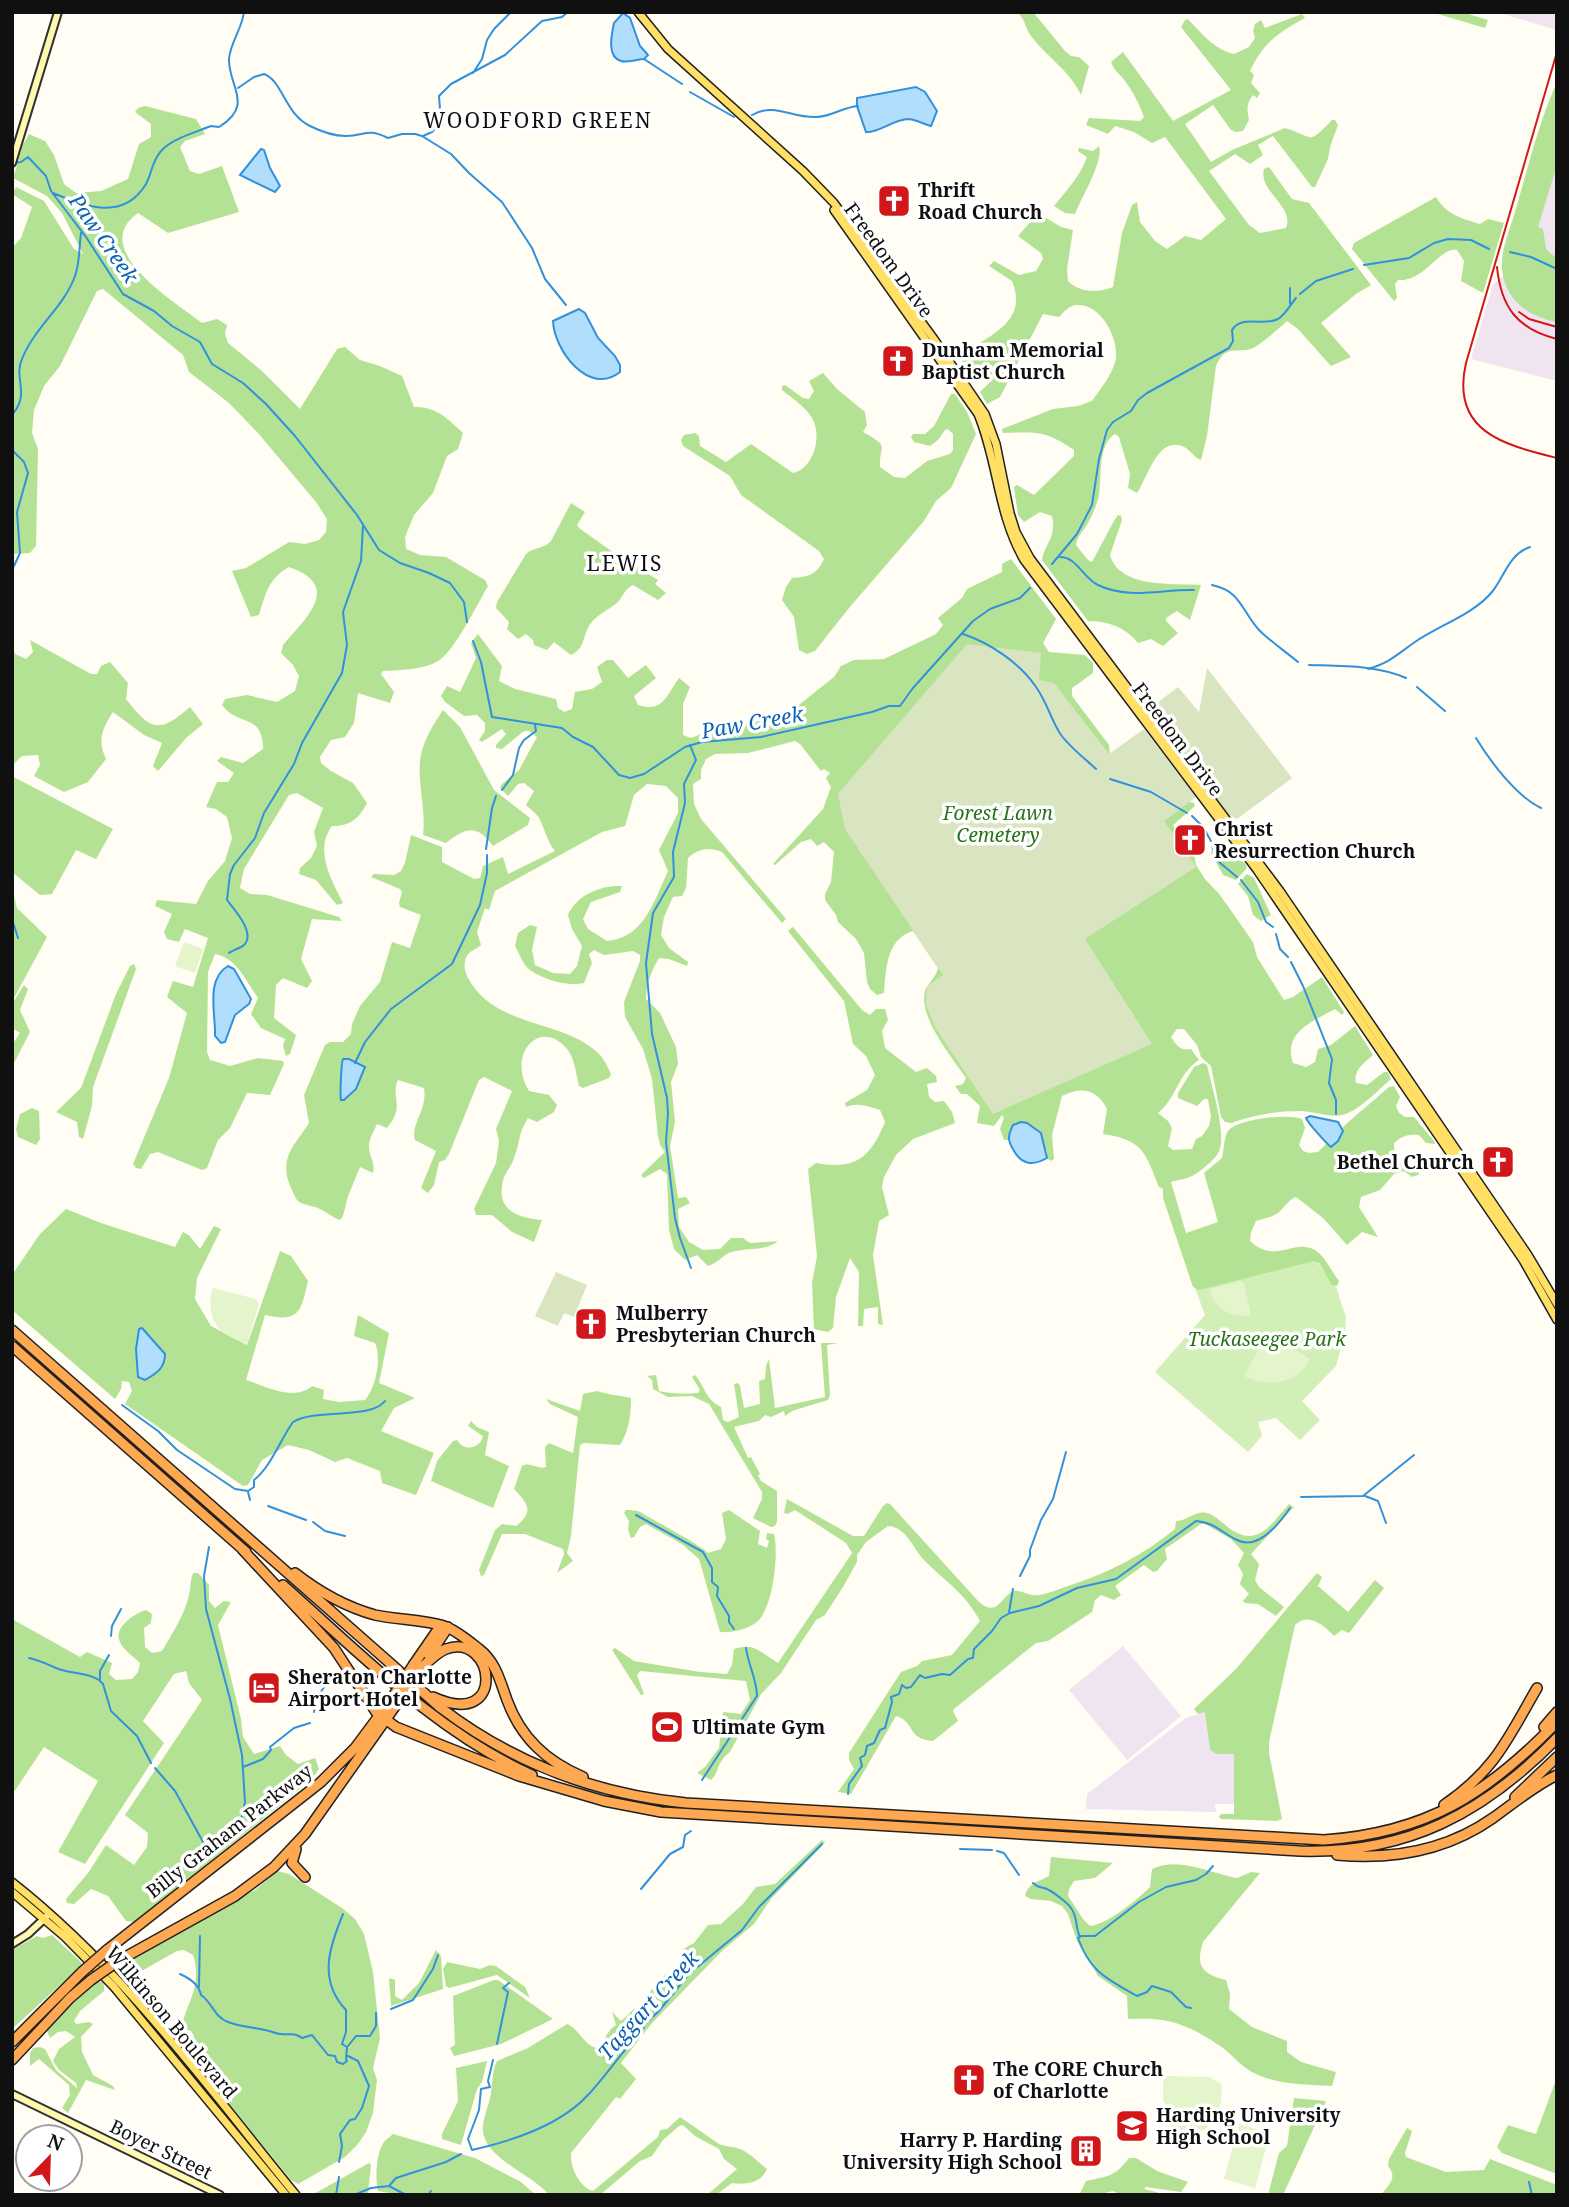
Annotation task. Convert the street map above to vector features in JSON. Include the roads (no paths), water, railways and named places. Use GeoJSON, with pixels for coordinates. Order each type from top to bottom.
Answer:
{"type":"FeatureCollection","features":[{"type":"Feature","properties":{"kind":"highway"},"geometry":{"type":"LineString","coordinates":[[12,1330],[419,1689],[463,1724],[502,1748],[551,1772],[603,1788],[646,1798],[686,1802],[1301,1840],[1356,1837],[1413,1823],[1448,1809],[1485,1787],[1520,1759],[1557,1722]]}},
{"type":"Feature","properties":{"kind":"highway"},"geometry":{"type":"LineString","coordinates":[[12,1346],[442,1723],[503,1761],[569,1790]]}},
{"type":"Feature","properties":{"kind":"highway"},"geometry":{"type":"LineString","coordinates":[[239,1530],[300,1577],[346,1604],[387,1618],[444,1626],[476,1647],[491,1661],[512,1712],[529,1741],[555,1763],[603,1788]]}},
{"type":"Feature","properties":{"kind":"highway"},"geometry":{"type":"LineString","coordinates":[[242,1549],[334,1648],[370,1703],[383,1718],[396,1727],[508,1772],[620,1804],[681,1814],[1361,1856],[1398,1855],[1427,1850],[1465,1835],[1557,1775]]}},
{"type":"Feature","properties":{"kind":"highway","name":"Billy Graham Parkway"},"geometry":{"type":"LineString","coordinates":[[12,2060],[70,1998],[91,1980],[118,1961],[235,1896],[274,1867],[305,1834],[444,1626]]}},
{"type":"Feature","properties":{"kind":"highway"},"geometry":{"type":"LineString","coordinates":[[417,1667],[439,1652],[460,1647],[480,1659],[487,1678],[483,1694],[465,1705],[452,1704],[419,1689]]}},
{"type":"Feature","properties":{"kind":"highway"},"geometry":{"type":"LineString","coordinates":[[1413,1823],[1454,1798],[1485,1772],[1499,1755],[1537,1688]]}},
{"type":"Feature","properties":{"kind":"highway"},"geometry":{"type":"LineString","coordinates":[[368,1732],[372,1717],[370,1703]]}},
{"type":"Feature","properties":{"kind":"highway"},"geometry":{"type":"LineString","coordinates":[[1485,1787],[1557,1712]]}},
{"type":"Feature","properties":{"kind":"highway","name":"Billy Graham Parkway"},"geometry":{"type":"LineString","coordinates":[[12,2042],[107,1950],[314,1788],[383,1718]]}},
{"type":"Feature","properties":{"kind":"highway"},"geometry":{"type":"LineString","coordinates":[[1300,1852],[1368,1847],[1439,1825],[1496,1793],[1524,1771],[1557,1738]]}},
{"type":"Feature","properties":{"kind":"highway"},"geometry":{"type":"LineString","coordinates":[[1499,1813],[1557,1757]]}},
{"type":"Feature","properties":{"kind":"highway"},"geometry":{"type":"LineString","coordinates":[[274,1867],[284,1867],[304,1877],[292,1863],[292,1856],[305,1834]]}},
{"type":"Feature","properties":{"kind":"main road"},"geometry":{"type":"LineString","coordinates":[[12,163],[58,12]]}},
{"type":"Feature","properties":{"kind":"main road","name":"Freedom Drive"},"geometry":{"type":"LineString","coordinates":[[638,12],[671,51],[803,171],[850,223],[934,338],[985,414],[996,444],[1010,513],[1030,558],[1280,891],[1469,1174],[1504,1220],[1557,1304]]}},
{"type":"Feature","properties":{"kind":"main road","name":"Freedom Drive"},"geometry":{"type":"LineString","coordinates":[[829,200],[978,414],[988,443],[1004,517],[1024,560],[1257,870],[1429,1122],[1437,1128],[1464,1166],[1537,1281],[1557,1320]]}},
{"type":"Feature","properties":{"kind":"main road"},"geometry":{"type":"LineString","coordinates":[[1153,734],[1185,765]]}},
{"type":"Feature","properties":{"kind":"main road","name":"Wilkinson Boulevard"},"geometry":{"type":"LineString","coordinates":[[12,1882],[121,1989],[295,2194]]}},
{"type":"Feature","properties":{"kind":"main road","name":"Wilkinson Boulevard"},"geometry":{"type":"LineString","coordinates":[[12,1892],[47,1916]]}},
{"type":"Feature","properties":{"kind":"main road"},"geometry":{"type":"LineString","coordinates":[[12,1944],[28,1934],[47,1916]]}},
{"type":"Feature","properties":{"kind":"main road","name":"Boyer Street"},"geometry":{"type":"LineString","coordinates":[[12,2094],[220,2195]]}},
{"type":"Feature","properties":{"kind":"main road","name":"Wilkinson Boulevard"},"geometry":{"type":"LineString","coordinates":[[230,2120],[286,2195]]}},
{"type":"Feature","properties":{"kind":"main road"},"geometry":{"type":"LineString","coordinates":[[263,2166],[291,2194],[295,2194]]}},
{"type":"Feature","properties":{"kind":"water"},"geometry":{"type":"Polygon","coordinates":[[[623,13],[630,18],[640,46],[648,55],[644,59],[623,61],[613,55],[611,44],[614,23],[623,13]]]}},
{"type":"Feature","properties":{"kind":"water"},"geometry":{"type":"Polygon","coordinates":[[[916,87],[925,92],[937,111],[931,126],[909,119],[866,132],[857,98],[916,87]]]}},
{"type":"Feature","properties":{"kind":"water"},"geometry":{"type":"Polygon","coordinates":[[[261,149],[264,150],[280,186],[275,192],[240,175],[261,149]]]}},
{"type":"Feature","properties":{"kind":"water"},"geometry":{"type":"Polygon","coordinates":[[[579,309],[585,313],[598,338],[615,356],[620,372],[608,378],[597,379],[575,367],[566,356],[555,333],[553,321],[579,309]]]}},
{"type":"Feature","properties":{"kind":"water"},"geometry":{"type":"Polygon","coordinates":[[[228,966],[234,969],[251,999],[249,1004],[235,1015],[225,1042],[221,1043],[215,1036],[213,998],[216,979],[228,966]]]}},
{"type":"Feature","properties":{"kind":"water"},"geometry":{"type":"Polygon","coordinates":[[[343,1059],[365,1067],[356,1089],[341,1100],[341,1080],[343,1059]]]}},
{"type":"Feature","properties":{"kind":"water"},"geometry":{"type":"Polygon","coordinates":[[[1310,1116],[1338,1122],[1343,1131],[1338,1141],[1331,1147],[1307,1120],[1310,1116]]]}},
{"type":"Feature","properties":{"kind":"water"},"geometry":{"type":"Polygon","coordinates":[[[1021,1122],[1041,1133],[1047,1158],[1028,1163],[1017,1156],[1009,1136],[1013,1125],[1021,1122]]]}},
{"type":"Feature","properties":{"kind":"water"},"geometry":{"type":"Polygon","coordinates":[[[142,1328],[165,1354],[160,1370],[145,1380],[138,1377],[136,1349],[139,1329],[142,1328]]]}},
{"type":"Feature","properties":{"kind":"waterway"},"geometry":{"type":"LineString","coordinates":[[53,193],[103,208],[126,203],[137,196],[146,184],[162,150],[185,136],[211,126],[219,127],[230,119],[238,103],[229,59],[244,12]]}},
{"type":"Feature","properties":{"kind":"waterway"},"geometry":{"type":"LineString","coordinates":[[473,73],[482,59],[487,40],[511,12]]}},
{"type":"Feature","properties":{"kind":"waterway"},"geometry":{"type":"LineString","coordinates":[[423,136],[432,132],[441,122],[439,96],[451,84],[505,55],[542,21],[562,17],[568,12]]}},
{"type":"Feature","properties":{"kind":"waterway"},"geometry":{"type":"LineString","coordinates":[[644,59],[682,84]]}},
{"type":"Feature","properties":{"kind":"waterway"},"geometry":{"type":"LineString","coordinates":[[238,88],[264,74],[276,83],[289,106],[301,120],[314,128],[342,136],[371,133],[388,138],[415,134],[451,154],[502,202],[532,248],[545,279],[566,305]]}},
{"type":"Feature","properties":{"kind":"waterway"},"geometry":{"type":"LineString","coordinates":[[690,92],[734,117]]}},
{"type":"Feature","properties":{"kind":"waterway"},"geometry":{"type":"LineString","coordinates":[[752,115],[760,111],[776,110],[807,117],[821,117],[858,106]]}},
{"type":"Feature","properties":{"kind":"waterway","name":"Paw Creek"},"geometry":{"type":"LineString","coordinates":[[13,163],[28,157],[46,176],[51,191],[86,237],[123,294],[200,342],[212,364],[243,383],[266,404],[295,436],[357,515],[379,550],[400,563],[450,583],[464,602],[467,622]]}},
{"type":"Feature","properties":{"kind":"waterway"},"geometry":{"type":"LineString","coordinates":[[12,415],[20,400],[19,373],[22,359],[34,337],[70,287],[78,265],[81,233]]}},
{"type":"Feature","properties":{"kind":"waterway","name":"Paw Creek"},"geometry":{"type":"LineString","coordinates":[[1364,265],[1409,258],[1434,243],[1448,239],[1471,240],[1489,249]]}},
{"type":"Feature","properties":{"kind":"waterway","name":"Paw Creek"},"geometry":{"type":"LineString","coordinates":[[1510,252],[1531,257],[1557,269]]}},
{"type":"Feature","properties":{"kind":"waterway","name":"Paw Creek"},"geometry":{"type":"LineString","coordinates":[[1300,294],[1316,281],[1353,269]]}},
{"type":"Feature","properties":{"kind":"waterway"},"geometry":{"type":"LineString","coordinates":[[1290,288],[1290,304]]}},
{"type":"Feature","properties":{"kind":"waterway","name":"Paw Creek"},"geometry":{"type":"LineString","coordinates":[[1052,564],[1077,534],[1092,505],[1099,459],[1107,430],[1113,422],[1131,411],[1147,393],[1229,348],[1233,341],[1232,330],[1236,325],[1278,319],[1296,298]]}},
{"type":"Feature","properties":{"kind":"waterway"},"geometry":{"type":"LineString","coordinates":[[12,450],[24,462],[28,473],[17,512],[20,553],[14,566]]}},
{"type":"Feature","properties":{"kind":"waterway"},"geometry":{"type":"LineString","coordinates":[[229,953],[244,945],[247,940],[243,921],[227,900],[230,874],[255,838],[264,813],[294,764],[302,743],[342,673],[347,645],[343,612],[361,561],[363,526]]}},
{"type":"Feature","properties":{"kind":"waterway"},"geometry":{"type":"LineString","coordinates":[[1368,669],[1388,661],[1424,636],[1476,607],[1492,592],[1517,555],[1530,547]]}},
{"type":"Feature","properties":{"kind":"waterway"},"geometry":{"type":"LineString","coordinates":[[1060,557],[1071,560],[1098,585],[1122,592],[1194,590]]}},
{"type":"Feature","properties":{"kind":"waterway"},"geometry":{"type":"LineString","coordinates":[[12,582],[13,577]]}},
{"type":"Feature","properties":{"kind":"waterway"},"geometry":{"type":"LineString","coordinates":[[1212,585],[1235,597],[1259,630],[1298,662]]}},
{"type":"Feature","properties":{"kind":"waterway","name":"Paw Creek"},"geometry":{"type":"LineString","coordinates":[[473,641],[481,662],[492,717],[562,728],[593,747],[619,775],[630,778],[644,774],[685,747],[702,742],[761,737],[889,706],[900,706],[973,621],[990,609],[1020,598],[1030,588]]}},
{"type":"Feature","properties":{"kind":"waterway"},"geometry":{"type":"LineString","coordinates":[[963,634],[994,648],[1022,670],[1040,693],[1061,735],[1096,769]]}},
{"type":"Feature","properties":{"kind":"waterway"},"geometry":{"type":"LineString","coordinates":[[1309,665],[1371,668],[1406,678]]}},
{"type":"Feature","properties":{"kind":"waterway"},"geometry":{"type":"LineString","coordinates":[[1417,687],[1445,711]]}},
{"type":"Feature","properties":{"kind":"waterway"},"geometry":{"type":"LineString","coordinates":[[502,790],[513,775],[519,748],[524,740],[536,731],[535,725]]}},
{"type":"Feature","properties":{"kind":"waterway"},"geometry":{"type":"LineString","coordinates":[[1476,738],[1513,787],[1541,808]]}},
{"type":"Feature","properties":{"kind":"waterway"},"geometry":{"type":"LineString","coordinates":[[690,745],[696,760],[684,784],[685,803],[673,852],[674,877],[653,913],[646,963],[652,1034],[667,1098],[666,1142],[675,1218],[691,1268]]}},
{"type":"Feature","properties":{"kind":"waterway"},"geometry":{"type":"LineString","coordinates":[[1110,779],[1151,792],[1187,813]]}},
{"type":"Feature","properties":{"kind":"waterway"},"geometry":{"type":"LineString","coordinates":[[486,849],[496,796]]}},
{"type":"Feature","properties":{"kind":"waterway"},"geometry":{"type":"LineString","coordinates":[[1192,816],[1203,827],[1211,841]]}},
{"type":"Feature","properties":{"kind":"waterway"},"geometry":{"type":"LineString","coordinates":[[1212,846],[1219,862],[1237,877]]}},
{"type":"Feature","properties":{"kind":"waterway"},"geometry":{"type":"LineString","coordinates":[[355,1063],[365,1042],[391,1009],[452,964],[480,905],[487,873],[487,855]]}},
{"type":"Feature","properties":{"kind":"waterway"},"geometry":{"type":"LineString","coordinates":[[1241,880],[1258,902],[1266,922],[1273,927]]}},
{"type":"Feature","properties":{"kind":"waterway"},"geometry":{"type":"LineString","coordinates":[[12,919],[18,938]]}},
{"type":"Feature","properties":{"kind":"waterway"},"geometry":{"type":"LineString","coordinates":[[1276,934],[1280,949],[1288,957]]}},
{"type":"Feature","properties":{"kind":"waterway"},"geometry":{"type":"LineString","coordinates":[[1291,962],[1332,1059],[1329,1083],[1336,1100],[1336,1114]]}},
{"type":"Feature","properties":{"kind":"waterway"},"geometry":{"type":"LineString","coordinates":[[122,1405],[158,1431],[177,1450],[235,1489],[248,1491],[254,1487],[254,1480],[270,1461],[293,1422],[315,1415],[368,1410],[385,1401]]}},
{"type":"Feature","properties":{"kind":"waterway"},"geometry":{"type":"LineString","coordinates":[[1020,1576],[1030,1556],[1041,1520],[1053,1499],[1066,1452]]}},
{"type":"Feature","properties":{"kind":"waterway","name":"Taggart Creek"},"geometry":{"type":"LineString","coordinates":[[1301,1497],[1363,1496],[1414,1455]]}},
{"type":"Feature","properties":{"kind":"waterway"},"geometry":{"type":"LineString","coordinates":[[248,1492],[250,1500]]}},
{"type":"Feature","properties":{"kind":"waterway"},"geometry":{"type":"LineString","coordinates":[[1365,1496],[1378,1501],[1386,1523]]}},
{"type":"Feature","properties":{"kind":"waterway"},"geometry":{"type":"LineString","coordinates":[[268,1506],[306,1520]]}},
{"type":"Feature","properties":{"kind":"waterway","name":"Taggart Creek"},"geometry":{"type":"LineString","coordinates":[[848,1794],[849,1784],[862,1766],[860,1758],[865,1755],[867,1746],[874,1743],[880,1730],[885,1728],[891,1697],[899,1694],[902,1685],[911,1687],[920,1675],[925,1678],[950,1675],[968,1659],[973,1658],[974,1649],[1001,1618],[1039,1606],[1077,1588],[1116,1579],[1196,1521],[1213,1526],[1237,1540],[1253,1542],[1267,1534],[1290,1508]]}},
{"type":"Feature","properties":{"kind":"waterway"},"geometry":{"type":"LineString","coordinates":[[636,1515],[703,1552],[712,1568],[712,1582],[718,1587],[717,1596],[734,1629]]}},
{"type":"Feature","properties":{"kind":"waterway"},"geometry":{"type":"LineString","coordinates":[[313,1522],[325,1531],[345,1536]]}},
{"type":"Feature","properties":{"kind":"waterway"},"geometry":{"type":"LineString","coordinates":[[155,1768],[175,1791],[208,1851],[239,1829],[245,1802],[242,1755],[206,1609],[204,1576],[209,1547]]}},
{"type":"Feature","properties":{"kind":"waterway"},"geometry":{"type":"LineString","coordinates":[[1009,1612],[1013,1589]]}},
{"type":"Feature","properties":{"kind":"waterway"},"geometry":{"type":"LineString","coordinates":[[111,1636],[112,1626],[121,1609]]}},
{"type":"Feature","properties":{"kind":"waterway"},"geometry":{"type":"LineString","coordinates":[[702,1780],[757,1696],[746,1648]]}},
{"type":"Feature","properties":{"kind":"waterway"},"geometry":{"type":"LineString","coordinates":[[109,1655],[100,1671],[100,1681],[111,1711],[137,1736],[151,1763]]}},
{"type":"Feature","properties":{"kind":"waterway"},"geometry":{"type":"LineString","coordinates":[[29,1658],[99,1680]]}},
{"type":"Feature","properties":{"kind":"waterway"},"geometry":{"type":"LineString","coordinates":[[314,1712],[320,1693],[334,1673]]}},
{"type":"Feature","properties":{"kind":"waterway"},"geometry":{"type":"LineString","coordinates":[[243,1767],[263,1759],[271,1750],[270,1747],[294,1728],[310,1723]]}},
{"type":"Feature","properties":{"kind":"waterway"},"geometry":{"type":"LineString","coordinates":[[641,1889],[670,1854],[683,1847],[685,1835],[691,1831]]}},
{"type":"Feature","properties":{"kind":"waterway","name":"Taggart Creek"},"geometry":{"type":"LineString","coordinates":[[493,2060],[488,2081],[490,2087],[481,2089],[479,2110],[468,2139],[472,2150],[534,2131],[576,2107],[689,1974],[742,1930],[759,1907],[822,1844]]}},
{"type":"Feature","properties":{"kind":"waterway"},"geometry":{"type":"LineString","coordinates":[[960,1849],[992,1850]]}},
{"type":"Feature","properties":{"kind":"waterway"},"geometry":{"type":"LineString","coordinates":[[997,1851],[1004,1853],[1019,1875]]}},
{"type":"Feature","properties":{"kind":"waterway"},"geometry":{"type":"LineString","coordinates":[[1081,1936],[1095,1936],[1139,1902],[1166,1887],[1196,1880],[1213,1866]]}},
{"type":"Feature","properties":{"kind":"waterway"},"geometry":{"type":"LineString","coordinates":[[1033,1883],[1051,1891],[1070,1906],[1075,1915],[1080,1937],[1078,1938],[1083,1950],[1101,1973],[1137,1996],[1147,1992],[1152,1986],[1171,1992],[1186,2007],[1191,2008]]}},
{"type":"Feature","properties":{"kind":"waterway"},"geometry":{"type":"LineString","coordinates":[[180,1974],[196,1985],[201,1995],[223,2020],[279,2034],[294,2034],[302,2038],[312,2035],[328,2055],[335,2056],[337,2062],[343,2064],[347,2061],[347,2047],[342,2044],[346,2032],[346,2010],[337,1999],[329,1975],[330,1951],[343,1914]]}},
{"type":"Feature","properties":{"kind":"waterway"},"geometry":{"type":"LineString","coordinates":[[199,1987],[200,1936]]}},
{"type":"Feature","properties":{"kind":"waterway"},"geometry":{"type":"LineString","coordinates":[[391,2009],[413,2000],[433,1969],[438,1955]]}},
{"type":"Feature","properties":{"kind":"waterway"},"geometry":{"type":"LineString","coordinates":[[497,2044],[508,1992],[503,1988],[509,1983]]}},
{"type":"Feature","properties":{"kind":"waterway"},"geometry":{"type":"LineString","coordinates":[[348,2046],[356,2036],[370,2036],[376,2026],[376,2013]]}},
{"type":"Feature","properties":{"kind":"waterway"},"geometry":{"type":"LineString","coordinates":[[339,2162],[342,2146],[340,2134],[362,2108],[369,2086],[358,2061],[348,2056]]}},
{"type":"Feature","properties":{"kind":"waterway","name":"Taggart Creek"},"geometry":{"type":"LineString","coordinates":[[354,2195],[371,2188],[389,2186],[396,2178],[446,2162],[461,2154]]}},
{"type":"Feature","properties":{"kind":"waterway"},"geometry":{"type":"LineString","coordinates":[[336,2195],[339,2177]]}},
{"type":"Feature","properties":{"kind":"waterway"},"geometry":{"type":"LineString","coordinates":[[1529,2182],[1532,2195]]}},
{"type":"Feature","properties":{"kind":"waterway"},"geometry":{"type":"LineString","coordinates":[[389,2186],[406,2195]]}},
{"type":"Feature","properties":{"kind":"waterway"},"geometry":{"type":"LineString","coordinates":[[428,2195],[431,2191]]}},
{"type":"Feature","properties":{"kind":"railway"},"geometry":{"type":"LineString","coordinates":[[1557,52],[1466,363],[1463,386],[1466,405],[1474,420],[1486,432],[1519,447],[1557,458]]}},
{"type":"Feature","properties":{"kind":"railway"},"geometry":{"type":"LineString","coordinates":[[1497,267],[1502,294],[1513,314],[1531,329],[1557,339]]}},
{"type":"Feature","properties":{"kind":"railway"},"geometry":{"type":"LineString","coordinates":[[1519,312],[1529,319],[1557,327]]}},
{"type":"Feature","properties":{"kind":"place","name":"Thrift Road Church"},"geometry":{"type":"Point","coordinates":[894,201]}},
{"type":"Feature","properties":{"kind":"place","name":"Dunham Memorial Baptist Church"},"geometry":{"type":"Point","coordinates":[898,361]}},
{"type":"Feature","properties":{"kind":"place","name":"Christ Resurrection Church"},"geometry":{"type":"Point","coordinates":[1190,840]}},
{"type":"Feature","properties":{"kind":"place","name":"Bethel Church"},"geometry":{"type":"Point","coordinates":[1498,1162]}},
{"type":"Feature","properties":{"kind":"place","name":"Mulberry Presbyterian Church"},"geometry":{"type":"Point","coordinates":[591,1324]}},
{"type":"Feature","properties":{"kind":"place","name":"Sheraton Charlotte Airport Hotel"},"geometry":{"type":"Point","coordinates":[264,1688]}},
{"type":"Feature","properties":{"kind":"place","name":"Ultimate Gym"},"geometry":{"type":"Point","coordinates":[667,1727]}},
{"type":"Feature","properties":{"kind":"place","name":"The CORE Church of Charlotte"},"geometry":{"type":"Point","coordinates":[969,2080]}},
{"type":"Feature","properties":{"kind":"place","name":"Harding University High School"},"geometry":{"type":"Point","coordinates":[1132,2126]}},
{"type":"Feature","properties":{"kind":"place","name":"Harry P. Harding University High School"},"geometry":{"type":"Point","coordinates":[1086,2151]}},
{"type":"Feature","properties":{"kind":"district","name":"WOODFORD GREEN"},"geometry":{"type":"Point","coordinates":[538,120]}},
{"type":"Feature","properties":{"kind":"district","name":"LEWIS"},"geometry":{"type":"Point","coordinates":[625,563]}},
{"type":"Feature","properties":{"kind":"park label","name":"Forest Lawn Cemetery"},"geometry":{"type":"Point","coordinates":[998,824]}},
{"type":"Feature","properties":{"kind":"park label","name":"Tuckaseegee Park"},"geometry":{"type":"Point","coordinates":[1267,1339]}}]}
